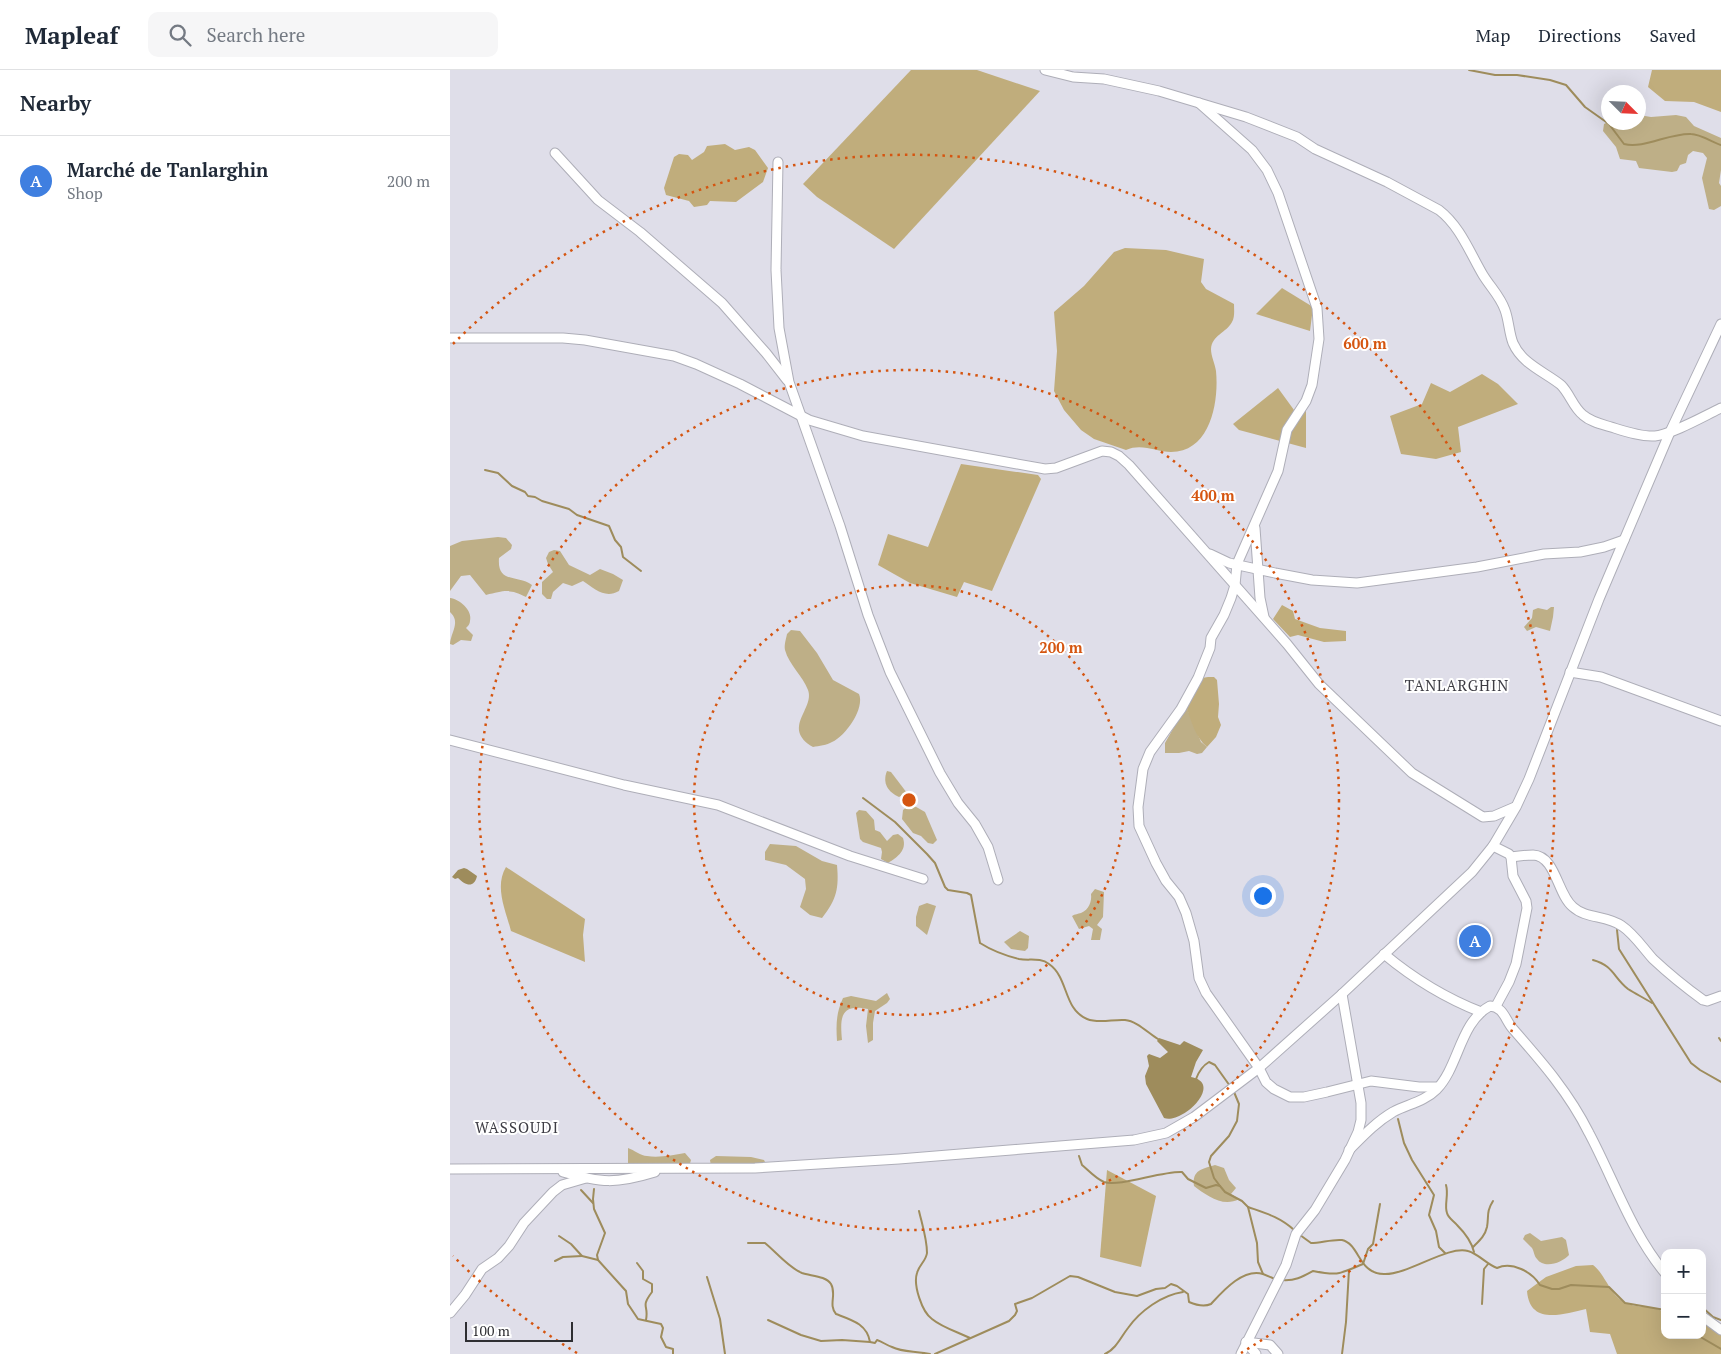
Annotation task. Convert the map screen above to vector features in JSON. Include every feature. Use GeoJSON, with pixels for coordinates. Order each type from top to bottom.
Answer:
{"type":"FeatureCollection","features":[{"type":"Feature","properties":{"kind":"street"},"geometry":{"type":"LineString","coordinates":[[1045,70],[1073,77],[1104,79],[1199,103],[1279,129],[1297,137],[1315,149],[1387,182],[1439,210],[1447,216],[1458,231],[1485,278],[1499,295],[1506,312],[1513,342],[1528,362],[1567,391],[1577,410],[1590,420],[1617,429],[1647,436],[1656,436],[1670,432],[1721,408]]}},
{"type":"Feature","properties":{"kind":"street"},"geometry":{"type":"LineString","coordinates":[[1199,103],[1252,150],[1267,170],[1278,193],[1317,308],[1319,339],[1312,385],[1306,401],[1287,430],[1278,471],[1238,564],[1235,585],[1224,615],[1211,638],[1210,648],[1198,678],[1181,709],[1150,752],[1143,769],[1138,806],[1140,826],[1166,881],[1179,897],[1186,913],[1194,941],[1199,978],[1206,993],[1270,1086],[1290,1097],[1304,1097],[1371,1081],[1418,1087],[1438,1087]]}},
{"type":"Feature","properties":{"kind":"street"},"geometry":{"type":"LineString","coordinates":[[555,153],[598,200],[640,232],[722,304],[789,382]]}},
{"type":"Feature","properties":{"kind":"street"},"geometry":{"type":"LineString","coordinates":[[778,162],[777,290],[779,328],[789,382],[868,616],[890,672],[940,773],[958,803],[975,824],[988,847],[998,880]]}},
{"type":"Feature","properties":{"kind":"street"},"geometry":{"type":"LineString","coordinates":[[450,1169],[755,1168],[899,1159],[1134,1140],[1166,1133],[1188,1122],[1259,1068],[1342,994],[1472,872],[1493,846],[1516,807],[1529,779],[1624,540],[1670,432],[1721,324]]}},
{"type":"Feature","properties":{"kind":"street"},"geometry":{"type":"LineString","coordinates":[[450,338],[563,338],[586,340],[674,356],[731,380],[802,417],[833,429],[1045,470],[1056,468],[1102,451],[1111,452],[1129,465],[1264,617],[1319,684],[1412,773],[1483,817],[1494,816],[1516,807]]}},
{"type":"Feature","properties":{"kind":"street"},"geometry":{"type":"LineString","coordinates":[[1256,523],[1255,545],[1259,569],[1260,598],[1264,617]]}},
{"type":"Feature","properties":{"kind":"street"},"geometry":{"type":"LineString","coordinates":[[1207,553],[1238,564],[1312,580],[1356,583],[1477,567],[1544,554],[1580,552],[1624,540]]}},
{"type":"Feature","properties":{"kind":"street"},"geometry":{"type":"LineString","coordinates":[[1570,672],[1601,677],[1721,721]]}},
{"type":"Feature","properties":{"kind":"street"},"geometry":{"type":"LineString","coordinates":[[450,740],[624,785],[718,806],[850,856],[923,879]]}},
{"type":"Feature","properties":{"kind":"street"},"geometry":{"type":"LineString","coordinates":[[1493,846],[1509,854],[1511,857],[1514,876],[1526,901],[1527,908],[1516,964],[1496,1006]]}},
{"type":"Feature","properties":{"kind":"street"},"geometry":{"type":"LineString","coordinates":[[1511,857],[1533,855],[1546,860],[1551,866],[1560,890],[1574,908],[1585,914],[1604,918],[1624,926],[1653,958],[1682,985],[1703,1000],[1707,1001],[1721,996]]}},
{"type":"Feature","properties":{"kind":"street"},"geometry":{"type":"LineString","coordinates":[[1384,954],[1404,971],[1455,1002],[1481,1012]]}},
{"type":"Feature","properties":{"kind":"street"},"geometry":{"type":"LineString","coordinates":[[1240,1354],[1286,1265],[1296,1234],[1315,1210],[1358,1132],[1361,1120],[1361,1102],[1342,994]]}},
{"type":"Feature","properties":{"kind":"street"},"geometry":{"type":"LineString","coordinates":[[1349,1150],[1370,1129],[1392,1113],[1420,1102],[1438,1087],[1444,1080],[1471,1027],[1481,1012],[1490,1006],[1496,1006],[1566,1092],[1589,1132],[1636,1232],[1661,1269]]}},
{"type":"Feature","properties":{"kind":"street"},"geometry":{"type":"LineString","coordinates":[[550,1168],[605,1182],[636,1178],[665,1169]]}},
{"type":"Feature","properties":{"kind":"street"},"geometry":{"type":"LineString","coordinates":[[450,1313],[465,1295],[482,1269],[498,1258],[509,1246],[524,1223],[553,1192],[562,1185],[586,1178]]}},
{"type":"Feature","properties":{"kind":"street"},"geometry":{"type":"LineString","coordinates":[[1706,1319],[1721,1330]]}},
{"type":"Feature","properties":{"kind":"street"},"geometry":{"type":"LineString","coordinates":[[1246,1342],[1256,1354]]}},
{"type":"Feature","properties":{"kind":"street"},"geometry":{"type":"LineString","coordinates":[[1246,1342],[1270,1345],[1278,1354]]}},
{"type":"Feature","properties":{"kind":"shaded area"},"geometry":{"type":"Polygon","coordinates":[[[911,70],[977,70],[1040,91],[894,249],[817,197],[803,184],[911,70]]]}},
{"type":"Feature","properties":{"kind":"shaded area"},"geometry":{"type":"Polygon","coordinates":[[[1652,70],[1721,70],[1721,112],[1694,102],[1665,101],[1648,87],[1652,70]]]}},
{"type":"Feature","properties":{"kind":"shaded area"},"geometry":{"type":"Polygon","coordinates":[[[1676,115],[1686,117],[1694,126],[1721,138],[1719,183],[1721,186],[1721,206],[1714,210],[1709,209],[1702,178],[1707,158],[1703,153],[1693,151],[1688,155],[1686,163],[1680,165],[1677,171],[1639,168],[1636,161],[1620,159],[1616,147],[1603,131],[1646,130],[1646,116],[1676,115]]]}},
{"type":"Feature","properties":{"kind":"shaded area"},"geometry":{"type":"Polygon","coordinates":[[[725,144],[735,150],[749,147],[755,150],[768,168],[763,182],[736,202],[710,201],[707,205],[694,207],[689,201],[666,195],[664,188],[674,157],[679,154],[688,155],[692,160],[704,152],[707,146],[725,144]]]}},
{"type":"Feature","properties":{"kind":"shaded area"},"geometry":{"type":"Polygon","coordinates":[[[1125,248],[1166,250],[1204,259],[1201,282],[1206,289],[1234,304],[1232,322],[1212,344],[1211,352],[1217,383],[1214,410],[1210,423],[1204,434],[1195,444],[1185,450],[1165,452],[1138,447],[1126,450],[1094,439],[1081,430],[1064,410],[1054,391],[1057,351],[1054,312],[1084,286],[1114,252],[1125,248]]]}},
{"type":"Feature","properties":{"kind":"shaded area"},"geometry":{"type":"Polygon","coordinates":[[[1282,288],[1313,307],[1310,331],[1256,314],[1282,288]]]}},
{"type":"Feature","properties":{"kind":"shaded area"},"geometry":{"type":"Polygon","coordinates":[[[1482,374],[1498,384],[1518,404],[1458,427],[1461,452],[1436,459],[1401,454],[1390,416],[1422,404],[1431,383],[1450,392],[1482,374]]]}},
{"type":"Feature","properties":{"kind":"shaded area"},"geometry":{"type":"Polygon","coordinates":[[[1278,388],[1294,410],[1306,408],[1306,448],[1239,430],[1233,424],[1278,388]]]}},
{"type":"Feature","properties":{"kind":"shaded area"},"geometry":{"type":"Polygon","coordinates":[[[961,464],[1038,475],[1041,479],[992,591],[964,582],[957,597],[910,583],[878,565],[888,534],[928,547],[961,464]]]}},
{"type":"Feature","properties":{"kind":"shaded area"},"geometry":{"type":"Polygon","coordinates":[[[498,537],[506,538],[512,545],[511,549],[499,558],[501,572],[509,577],[532,585],[526,597],[515,592],[506,591],[486,595],[470,575],[461,576],[450,591],[450,546],[462,541],[498,537]]]}},
{"type":"Feature","properties":{"kind":"shaded area"},"geometry":{"type":"Polygon","coordinates":[[[554,550],[560,551],[569,565],[590,575],[600,569],[623,580],[619,591],[609,594],[605,593],[596,590],[583,581],[572,586],[563,583],[553,592],[551,599],[547,599],[542,594],[542,582],[553,572],[546,558],[549,552],[554,550]]]}},
{"type":"Feature","properties":{"kind":"shaded area"},"geometry":{"type":"Polygon","coordinates":[[[450,598],[461,603],[469,613],[470,622],[466,628],[473,635],[471,641],[461,640],[453,645],[450,644],[455,620],[450,612],[450,598]]]}},
{"type":"Feature","properties":{"kind":"shaded area"},"geometry":{"type":"Polygon","coordinates":[[[1282,605],[1293,611],[1295,619],[1320,628],[1346,631],[1346,641],[1324,642],[1298,635],[1290,637],[1273,619],[1282,605]]]}},
{"type":"Feature","properties":{"kind":"shaded area"},"geometry":{"type":"Polygon","coordinates":[[[1554,607],[1550,631],[1536,627],[1527,631],[1524,627],[1532,618],[1533,610],[1538,608],[1547,610],[1554,607]]]}},
{"type":"Feature","properties":{"kind":"shaded area"},"geometry":{"type":"Polygon","coordinates":[[[791,630],[800,631],[817,653],[833,680],[859,694],[859,707],[853,721],[843,734],[828,744],[813,747],[804,740],[800,733],[801,718],[809,697],[806,685],[785,650],[787,634],[791,630]]]}},
{"type":"Feature","properties":{"kind":"shaded area"},"geometry":{"type":"Polygon","coordinates":[[[1214,677],[1217,680],[1218,717],[1221,725],[1216,737],[1207,747],[1196,733],[1186,706],[1202,678],[1214,677]]]}},
{"type":"Feature","properties":{"kind":"shaded area"},"geometry":{"type":"Polygon","coordinates":[[[1186,706],[1201,742],[1207,747],[1202,753],[1197,754],[1189,751],[1165,753],[1165,743],[1186,706]]]}},
{"type":"Feature","properties":{"kind":"shaded area"},"geometry":{"type":"Polygon","coordinates":[[[887,771],[891,772],[907,793],[899,797],[889,790],[885,779],[887,771]]]}},
{"type":"Feature","properties":{"kind":"shaded area"},"geometry":{"type":"Polygon","coordinates":[[[911,804],[925,812],[937,840],[933,844],[928,843],[921,836],[913,833],[902,819],[903,810],[911,804]]]}},
{"type":"Feature","properties":{"kind":"shaded area"},"geometry":{"type":"Polygon","coordinates":[[[859,810],[866,811],[874,820],[875,830],[880,832],[887,841],[893,835],[898,834],[903,838],[903,850],[888,863],[881,859],[881,848],[863,842],[860,839],[856,813],[859,810]]]}},
{"type":"Feature","properties":{"kind":"shaded area"},"geometry":{"type":"Polygon","coordinates":[[[770,844],[796,846],[822,861],[837,865],[838,880],[836,893],[831,905],[822,918],[810,915],[800,907],[806,889],[805,879],[786,865],[765,860],[765,852],[770,844]]]}},
{"type":"Feature","properties":{"kind":"shaded area"},"geometry":{"type":"Polygon","coordinates":[[[506,867],[585,919],[583,935],[585,962],[511,931],[501,891],[501,883],[506,867]]]}},
{"type":"Feature","properties":{"kind":"shaded area"},"geometry":{"type":"Polygon","coordinates":[[[464,868],[477,876],[474,883],[466,884],[458,878],[452,877],[458,870],[464,868]]]}},
{"type":"Feature","properties":{"kind":"shaded area"},"geometry":{"type":"Polygon","coordinates":[[[1095,889],[1104,892],[1103,917],[1097,925],[1102,929],[1100,940],[1091,940],[1093,929],[1089,926],[1079,929],[1072,916],[1088,908],[1091,894],[1095,889]]]}},
{"type":"Feature","properties":{"kind":"shaded area"},"geometry":{"type":"Polygon","coordinates":[[[927,903],[936,906],[927,935],[916,926],[916,917],[919,906],[927,903]]]}},
{"type":"Feature","properties":{"kind":"shaded area"},"geometry":{"type":"Polygon","coordinates":[[[1020,931],[1029,936],[1028,948],[1025,951],[1011,949],[1004,942],[1020,931]]]}},
{"type":"Feature","properties":{"kind":"shaded area"},"geometry":{"type":"Polygon","coordinates":[[[887,993],[890,999],[875,1011],[873,1040],[868,1043],[866,1026],[868,1009],[852,1008],[844,1014],[841,1025],[842,1040],[837,1041],[837,1019],[843,998],[851,996],[876,1001],[887,993]]]}},
{"type":"Feature","properties":{"kind":"shaded area"},"geometry":{"type":"Polygon","coordinates":[[[1159,1038],[1180,1045],[1184,1041],[1203,1050],[1196,1062],[1191,1077],[1198,1079],[1203,1085],[1200,1098],[1187,1112],[1171,1119],[1164,1118],[1146,1084],[1145,1076],[1149,1066],[1147,1056],[1149,1054],[1160,1058],[1168,1052],[1157,1041],[1159,1038]]]}},
{"type":"Feature","properties":{"kind":"shaded area"},"geometry":{"type":"Polygon","coordinates":[[[628,1148],[642,1155],[652,1157],[685,1153],[691,1160],[689,1167],[628,1163],[628,1148]]]}},
{"type":"Feature","properties":{"kind":"shaded area"},"geometry":{"type":"Polygon","coordinates":[[[716,1156],[751,1157],[764,1160],[766,1164],[711,1166],[710,1160],[716,1156]]]}},
{"type":"Feature","properties":{"kind":"shaded area"},"geometry":{"type":"Polygon","coordinates":[[[1215,1165],[1224,1168],[1229,1180],[1236,1188],[1231,1194],[1239,1199],[1227,1202],[1221,1201],[1194,1186],[1196,1173],[1215,1165]]]}},
{"type":"Feature","properties":{"kind":"shaded area"},"geometry":{"type":"Polygon","coordinates":[[[1107,1170],[1156,1196],[1141,1267],[1100,1257],[1107,1170]]]}},
{"type":"Feature","properties":{"kind":"shaded area"},"geometry":{"type":"Polygon","coordinates":[[[1530,1233],[1541,1241],[1562,1237],[1566,1240],[1569,1255],[1553,1264],[1540,1262],[1532,1248],[1523,1239],[1525,1235],[1530,1233]]]}},
{"type":"Feature","properties":{"kind":"shaded area"},"geometry":{"type":"Polygon","coordinates":[[[1593,1265],[1616,1296],[1626,1303],[1661,1311],[1661,1339],[1706,1339],[1706,1320],[1721,1330],[1721,1354],[1617,1354],[1610,1334],[1590,1332],[1586,1309],[1549,1315],[1534,1309],[1529,1302],[1527,1291],[1546,1277],[1576,1266],[1593,1265]]]}},
{"type":"Feature","properties":{"kind":"waterway"},"geometry":{"type":"LineString","coordinates":[[1469,70],[1495,75],[1517,75],[1550,80],[1566,85],[1585,107],[1609,124],[1624,144],[1648,143],[1683,134],[1695,134],[1721,145]]}},
{"type":"Feature","properties":{"kind":"waterway"},"geometry":{"type":"LineString","coordinates":[[485,470],[498,473],[512,486],[525,492],[528,496],[569,509],[577,515],[609,526],[615,540],[621,547],[623,557],[641,571]]}},
{"type":"Feature","properties":{"kind":"waterway"},"geometry":{"type":"LineString","coordinates":[[863,798],[895,822],[927,854],[935,863],[948,890],[971,895],[980,943],[1014,958],[1038,960],[1049,964],[1060,977],[1074,1008],[1087,1019],[1096,1021],[1129,1021],[1158,1039]]}},
{"type":"Feature","properties":{"kind":"waterway"},"geometry":{"type":"LineString","coordinates":[[1617,930],[1619,949],[1691,1063],[1721,1082]]}},
{"type":"Feature","properties":{"kind":"waterway"},"geometry":{"type":"LineString","coordinates":[[1593,960],[1605,965],[1623,985],[1652,1003]]}},
{"type":"Feature","properties":{"kind":"waterway"},"geometry":{"type":"LineString","coordinates":[[1196,1079],[1204,1065],[1209,1062],[1215,1065],[1230,1086]]}},
{"type":"Feature","properties":{"kind":"waterway"},"geometry":{"type":"LineString","coordinates":[[1220,1186],[1214,1178],[1209,1162],[1211,1156],[1229,1136],[1237,1121],[1239,1104],[1234,1092]]}},
{"type":"Feature","properties":{"kind":"waterway"},"geometry":{"type":"LineString","coordinates":[[1398,1119],[1404,1143],[1412,1160],[1434,1195],[1429,1215],[1436,1231],[1439,1247],[1445,1253]]}},
{"type":"Feature","properties":{"kind":"waterway"},"geometry":{"type":"LineString","coordinates":[[1079,1156],[1082,1165],[1095,1177],[1104,1182],[1120,1182],[1182,1172],[1188,1179],[1206,1188],[1216,1185],[1220,1186],[1225,1192],[1242,1201],[1248,1207],[1257,1243],[1258,1262],[1263,1274],[1275,1279]]}},
{"type":"Feature","properties":{"kind":"waterway"},"geometry":{"type":"LineString","coordinates":[[1446,1185],[1446,1210],[1448,1215],[1465,1234],[1474,1252]]}},
{"type":"Feature","properties":{"kind":"waterway"},"geometry":{"type":"LineString","coordinates":[[594,1189],[594,1209],[605,1233],[597,1255],[598,1260],[626,1291],[628,1304],[638,1319],[661,1324],[663,1328],[661,1337],[666,1347],[673,1349],[673,1354]]}},
{"type":"Feature","properties":{"kind":"waterway"},"geometry":{"type":"LineString","coordinates":[[581,1190],[593,1203]]}},
{"type":"Feature","properties":{"kind":"waterway"},"geometry":{"type":"LineString","coordinates":[[1473,1247],[1482,1238],[1486,1230],[1489,1211],[1493,1201]]}},
{"type":"Feature","properties":{"kind":"waterway"},"geometry":{"type":"LineString","coordinates":[[1282,1280],[1298,1278],[1313,1271],[1339,1273],[1363,1264],[1368,1249],[1373,1244],[1380,1204]]}},
{"type":"Feature","properties":{"kind":"waterway"},"geometry":{"type":"LineString","coordinates":[[1248,1207],[1266,1213],[1294,1230]]}},
{"type":"Feature","properties":{"kind":"waterway"},"geometry":{"type":"LineString","coordinates":[[919,1211],[927,1253],[916,1278],[917,1291],[922,1305],[928,1316],[936,1322],[970,1338]]}},
{"type":"Feature","properties":{"kind":"waterway"},"geometry":{"type":"LineString","coordinates":[[1300,1235],[1311,1243],[1338,1240],[1348,1243],[1364,1264],[1375,1273],[1394,1273],[1450,1252],[1468,1251],[1497,1268],[1509,1266],[1521,1269],[1532,1276],[1540,1285],[1552,1289],[1571,1285],[1609,1287],[1625,1303],[1661,1309]]}},
{"type":"Feature","properties":{"kind":"waterway"},"geometry":{"type":"LineString","coordinates":[[559,1236],[571,1244],[582,1256],[598,1260]]}},
{"type":"Feature","properties":{"kind":"waterway"},"geometry":{"type":"LineString","coordinates":[[748,1243],[765,1243],[797,1271],[829,1281],[833,1288],[833,1307],[836,1314],[862,1327],[866,1331],[870,1342],[875,1343],[877,1340],[900,1350],[924,1353]]}},
{"type":"Feature","properties":{"kind":"waterway"},"geometry":{"type":"LineString","coordinates":[[555,1261],[563,1257],[582,1256]]}},
{"type":"Feature","properties":{"kind":"waterway"},"geometry":{"type":"LineString","coordinates":[[637,1263],[643,1271],[643,1279],[652,1284],[652,1292],[646,1304],[646,1320]]}},
{"type":"Feature","properties":{"kind":"waterway"},"geometry":{"type":"LineString","coordinates":[[1482,1304],[1484,1269],[1488,1264]]}},
{"type":"Feature","properties":{"kind":"waterway"},"geometry":{"type":"LineString","coordinates":[[1342,1354],[1349,1270]]}},
{"type":"Feature","properties":{"kind":"waterway"},"geometry":{"type":"LineString","coordinates":[[935,1354],[1009,1321],[1017,1311],[1015,1304],[1032,1298],[1070,1276],[1078,1277],[1115,1292],[1137,1296],[1156,1289],[1165,1288],[1171,1284],[1188,1294],[1189,1302],[1197,1305],[1208,1305],[1241,1277],[1248,1274],[1263,1274]]}},
{"type":"Feature","properties":{"kind":"waterway"},"geometry":{"type":"LineString","coordinates":[[707,1277],[720,1319],[725,1354]]}},
{"type":"Feature","properties":{"kind":"waterway"},"geometry":{"type":"LineString","coordinates":[[1105,1354],[1115,1346],[1133,1322],[1145,1310],[1167,1296],[1183,1292]]}},
{"type":"Feature","properties":{"kind":"waterway"},"geometry":{"type":"LineString","coordinates":[[1706,1311],[1713,1317],[1721,1320]]}},
{"type":"Feature","properties":{"kind":"waterway"},"geometry":{"type":"LineString","coordinates":[[768,1320],[801,1335],[821,1341],[870,1342]]}},
{"type":"Feature","properties":{"kind":"waterway"},"geometry":{"type":"LineString","coordinates":[[1704,1339],[1721,1349]]}},
{"type":"Feature","properties":{"kind":"waterway"},"geometry":{"type":"LineString","coordinates":[[923,1354],[930,1354]]}},
{"type":"Feature","properties":{"kind":"place","name":"Marché de Tanlarghin"},"geometry":{"type":"Point","coordinates":[1475,941]}},
{"type":"Feature","properties":{"kind":"district","name":"TANLARGHIN"},"geometry":{"type":"Point","coordinates":[1457,685]}},
{"type":"Feature","properties":{"kind":"district","name":"WASSOUDI"},"geometry":{"type":"Point","coordinates":[517,1127]}}]}
